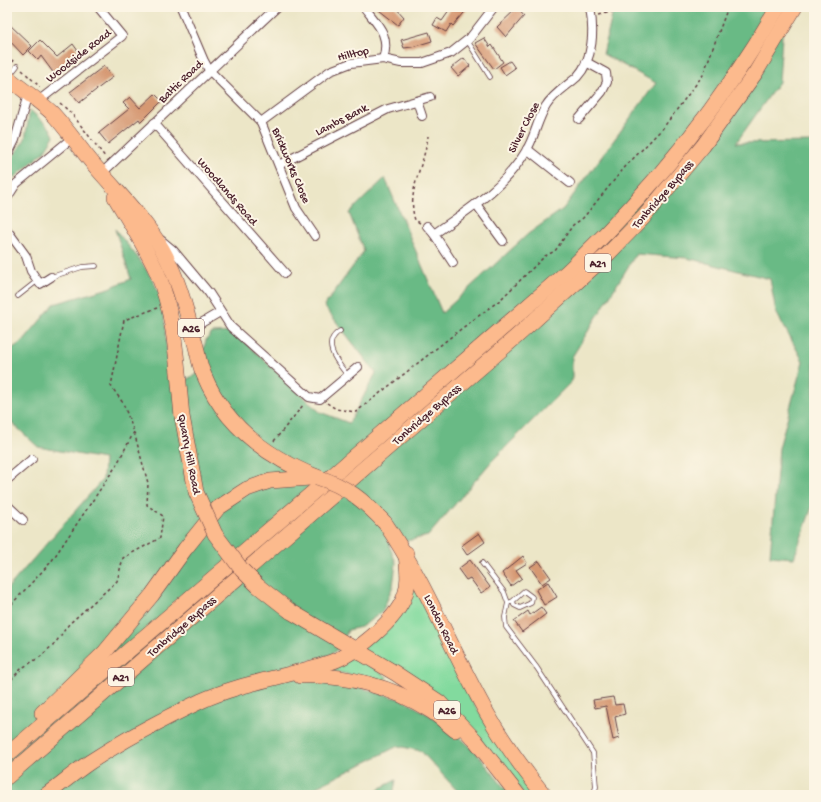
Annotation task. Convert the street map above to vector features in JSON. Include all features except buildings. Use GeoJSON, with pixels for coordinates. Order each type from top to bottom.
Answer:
{"type":"FeatureCollection","features":[{"type":"Feature","properties":{"kind":"highway","name":"Tonbridge Bypass"},"geometry":{"type":"LineString","coordinates":[[7,755],[340,470],[567,272],[599,241],[633,206],[691,137],[744,64],[778,7]]}},
{"type":"Feature","properties":{"kind":"highway","name":"Tonbridge Bypass"},"geometry":{"type":"LineString","coordinates":[[7,776],[517,336],[609,253],[643,218],[703,146],[756,72],[795,7]]}},
{"type":"Feature","properties":{"kind":"highway","name":"Quarry Hill Road"},"geometry":{"type":"LineString","coordinates":[[7,77],[51,112],[101,174],[134,209],[156,239],[171,266],[180,289],[204,375],[224,412],[245,435],[292,473]]}},
{"type":"Feature","properties":{"kind":"highway","name":"Quarry Hill Road"},"geometry":{"type":"LineString","coordinates":[[101,174],[157,272],[174,334],[182,416],[196,492],[215,534],[242,570],[258,586],[290,612],[334,636],[413,684],[439,702],[476,740],[489,760],[518,795]]}},
{"type":"Feature","properties":{"kind":"highway","name":"London Road"},"geometry":{"type":"LineString","coordinates":[[292,473],[317,477],[341,486],[354,493],[385,523],[406,553],[489,716],[527,774],[544,795]]}},
{"type":"Feature","properties":{"kind":"highway"},"geometry":{"type":"LineString","coordinates":[[7,750],[44,711],[104,653],[152,595],[185,549],[218,508],[247,489],[292,473]]}},
{"type":"Feature","properties":{"kind":"highway"},"geometry":{"type":"LineString","coordinates":[[46,795],[90,762],[148,727],[230,689],[332,662],[368,640],[391,619],[406,594],[408,581],[406,553]]}},
{"type":"Feature","properties":{"kind":"highway","name":"A26"},"geometry":{"type":"LineString","coordinates":[[334,636],[349,638],[363,634],[391,619]]}},
{"type":"Feature","properties":{"kind":"highway"},"geometry":{"type":"LineString","coordinates":[[277,676],[316,675],[336,678],[390,691],[430,710],[489,760]]}},
{"type":"Feature","properties":{"kind":"street","name":"Woodside Road"},"geometry":{"type":"LineString","coordinates":[[32,98],[122,36],[98,7]]}},
{"type":"Feature","properties":{"kind":"street"},"geometry":{"type":"LineString","coordinates":[[181,7],[209,70],[261,122]]}},
{"type":"Feature","properties":{"kind":"street","name":"Baltic Road"},"geometry":{"type":"LineString","coordinates":[[101,174],[276,7]]}},
{"type":"Feature","properties":{"kind":"street"},"geometry":{"type":"LineString","coordinates":[[364,7],[383,32],[387,48],[383,58]]}},
{"type":"Feature","properties":{"kind":"street","name":"Hilltop"},"geometry":{"type":"LineString","coordinates":[[261,122],[330,71],[351,63],[383,58],[401,63],[422,62],[451,52],[467,40],[494,7]]}},
{"type":"Feature","properties":{"kind":"street","name":"Silver Close"},"geometry":{"type":"LineString","coordinates":[[434,234],[476,204],[509,176],[527,149],[546,105],[578,76],[586,62],[593,26],[590,7]]}},
{"type":"Feature","properties":{"kind":"street"},"geometry":{"type":"LineString","coordinates":[[579,119],[602,92],[607,82],[606,73],[586,62]]}},
{"type":"Feature","properties":{"kind":"street","name":"Lambs Bank"},"geometry":{"type":"LineString","coordinates":[[279,165],[388,109],[430,97]]}},
{"type":"Feature","properties":{"kind":"street"},"geometry":{"type":"LineString","coordinates":[[7,156],[32,98]]}},
{"type":"Feature","properties":{"kind":"street"},"geometry":{"type":"LineString","coordinates":[[417,101],[422,116]]}},
{"type":"Feature","properties":{"kind":"street","name":"Brickworks Close"},"geometry":{"type":"LineString","coordinates":[[261,122],[296,208],[315,236]]}},
{"type":"Feature","properties":{"kind":"street","name":"Woodlands Road"},"geometry":{"type":"LineString","coordinates":[[154,123],[286,273]]}},
{"type":"Feature","properties":{"kind":"street"},"geometry":{"type":"LineString","coordinates":[[7,198],[16,184],[72,138]]}},
{"type":"Feature","properties":{"kind":"street"},"geometry":{"type":"LineString","coordinates":[[527,149],[570,183]]}},
{"type":"Feature","properties":{"kind":"street"},"geometry":{"type":"LineString","coordinates":[[476,204],[503,241]]}},
{"type":"Feature","properties":{"kind":"street"},"geometry":{"type":"LineString","coordinates":[[427,226],[453,263]]}},
{"type":"Feature","properties":{"kind":"street"},"geometry":{"type":"LineString","coordinates":[[7,230],[26,256],[31,270],[40,284],[51,277]]}},
{"type":"Feature","properties":{"kind":"street","name":"Quarry Hill Road"},"geometry":{"type":"LineString","coordinates":[[156,239],[165,242],[173,250],[209,293],[231,327],[309,398]]}},
{"type":"Feature","properties":{"kind":"street"},"geometry":{"type":"LineString","coordinates":[[174,334],[191,329],[220,312]]}},
{"type":"Feature","properties":{"kind":"street"},"geometry":{"type":"LineString","coordinates":[[309,398],[320,399],[358,367]]}},
{"type":"Feature","properties":{"kind":"street"},"geometry":{"type":"LineString","coordinates":[[7,480],[32,459]]}},
{"type":"Feature","properties":{"kind":"street"},"geometry":{"type":"LineString","coordinates":[[7,505],[23,520]]}},
{"type":"Feature","properties":{"kind":"lane"},"geometry":{"type":"LineString","coordinates":[[467,40],[490,77]]}},
{"type":"Feature","properties":{"kind":"lane"},"geometry":{"type":"LineString","coordinates":[[7,77],[17,66]]}},
{"type":"Feature","properties":{"kind":"lane"},"geometry":{"type":"LineString","coordinates":[[51,277],[82,267],[96,266]]}},
{"type":"Feature","properties":{"kind":"lane"},"geometry":{"type":"LineString","coordinates":[[18,296],[37,280]]}},
{"type":"Feature","properties":{"kind":"lane"},"geometry":{"type":"LineString","coordinates":[[340,331],[334,335],[330,341],[330,347],[334,356],[348,376]]}},
{"type":"Feature","properties":{"kind":"lane"},"geometry":{"type":"LineString","coordinates":[[482,563],[504,592],[508,602],[505,617],[506,626],[537,668],[592,753],[596,787],[593,795]]}},
{"type":"Feature","properties":{"kind":"lane"},"geometry":{"type":"LineString","coordinates":[[508,602],[513,601],[524,591],[532,597],[531,603],[525,607],[520,608],[514,605],[513,601]]}},
{"type":"Feature","properties":{"kind":"path"},"geometry":{"type":"LineString","coordinates":[[592,16],[618,10],[622,7]]}},
{"type":"Feature","properties":{"kind":"path"},"geometry":{"type":"LineString","coordinates":[[320,399],[336,409],[356,412],[500,300],[545,256],[555,251],[573,224],[583,218],[626,166],[663,128],[703,75],[728,7]]}},
{"type":"Feature","properties":{"kind":"path"},"geometry":{"type":"LineString","coordinates":[[427,226],[415,220],[412,206],[415,181],[426,150],[428,136]]}},
{"type":"Feature","properties":{"kind":"path"},"geometry":{"type":"LineString","coordinates":[[7,684],[22,668],[40,657],[56,642],[69,624],[117,581],[123,558],[160,538],[163,516],[147,505],[148,482],[134,432],[123,403],[110,386],[124,320],[167,305]]}},
{"type":"Feature","properties":{"kind":"path"},"geometry":{"type":"LineString","coordinates":[[265,452],[309,398]]}},
{"type":"Feature","properties":{"kind":"path"},"geometry":{"type":"LineString","coordinates":[[7,609],[51,562],[116,466],[134,432]]}},
{"type":"Feature","properties":{"kind":"green space"},"geometry":{"type":"Polygon","coordinates":[[[614,7],[784,7],[779,82],[736,143],[814,142],[814,501],[794,558],[770,556],[779,448],[803,361],[776,312],[770,279],[687,258],[636,254],[572,357],[572,381],[491,462],[428,536],[389,545],[396,563],[393,586],[382,612],[361,627],[348,630],[341,645],[334,653],[307,661],[309,680],[330,679],[403,700],[445,724],[475,751],[510,795],[461,795],[421,751],[398,746],[301,795],[7,795],[7,589],[103,479],[104,459],[38,447],[8,419],[11,398],[7,394],[7,352],[23,341],[54,304],[106,289],[131,279],[115,229],[143,264],[159,294],[164,314],[168,366],[173,386],[197,374],[206,340],[212,333],[234,332],[320,412],[349,423],[376,373],[324,306],[364,251],[349,213],[385,178],[442,313],[528,234],[563,209],[656,83],[603,54],[614,7]]]}},
{"type":"Feature","properties":{"kind":"green space"},"geometry":{"type":"Polygon","coordinates":[[[30,110],[50,128],[54,136],[44,152],[7,184],[7,165],[25,139],[30,110]]]}},
{"type":"Feature","properties":{"kind":"green space"},"geometry":{"type":"Polygon","coordinates":[[[412,579],[470,698],[535,795],[525,795],[492,754],[361,648],[412,579]]]}},
{"type":"Feature","properties":{"kind":"green space"},"geometry":{"type":"Polygon","coordinates":[[[352,653],[387,677],[384,681],[326,670],[352,653]]]}},
{"type":"Feature","properties":{"kind":"green space"},"geometry":{"type":"Polygon","coordinates":[[[396,780],[393,795],[367,795],[396,780]]]}}]}
